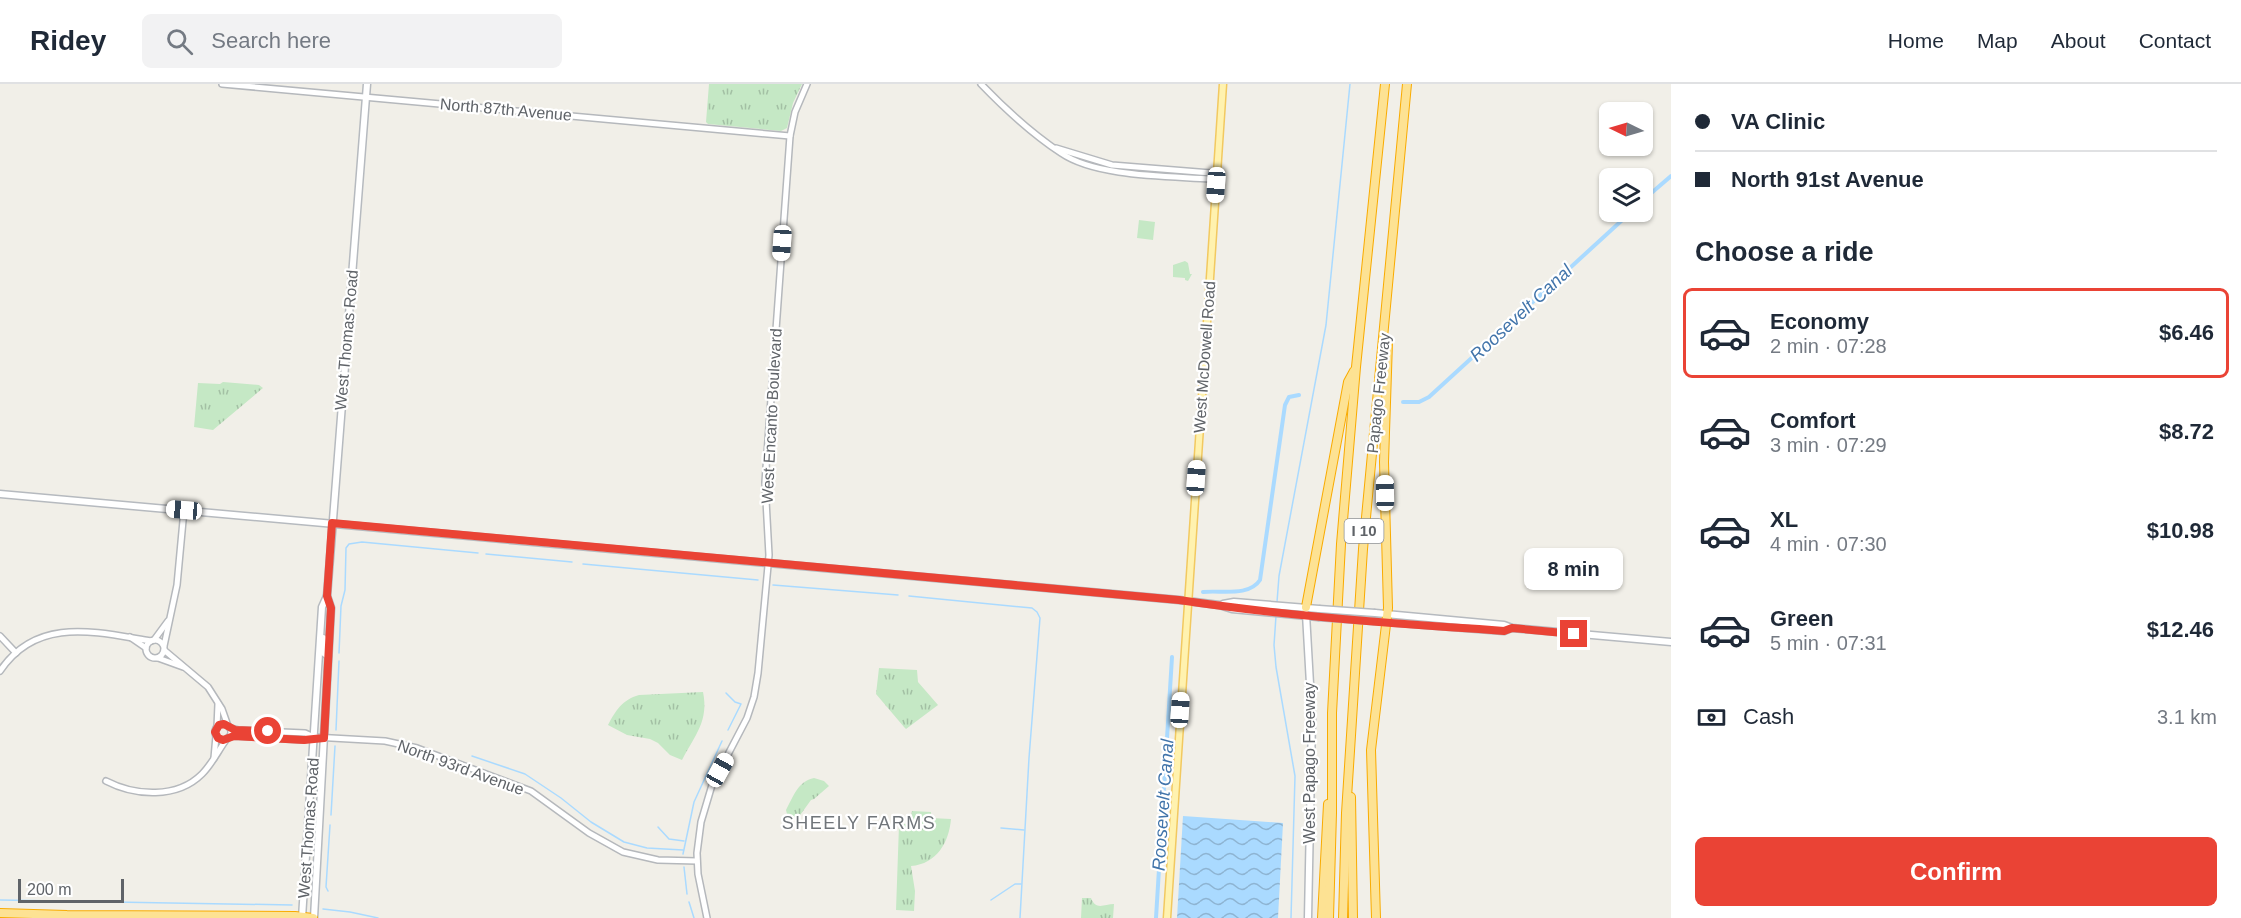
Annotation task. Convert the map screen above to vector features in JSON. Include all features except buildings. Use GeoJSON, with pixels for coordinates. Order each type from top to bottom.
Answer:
{"type":"FeatureCollection","features":[{"type":"Feature","properties":{"kind":"highway","name":"Papago Freeway"},"geometry":{"type":"LineString","coordinates":[[1329,918],[1332,713],[1341,544],[1356,367],[1385,84]]}},
{"type":"Feature","properties":{"kind":"highway","name":"Papago Freeway"},"geometry":{"type":"LineString","coordinates":[[1343,918],[1349,768],[1363,549],[1407,84]]}},
{"type":"Feature","properties":{"kind":"highway"},"geometry":{"type":"LineString","coordinates":[[1376,918],[1371,750],[1387,618],[1384,462],[1388,295]]}},
{"type":"Feature","properties":{"kind":"highway"},"geometry":{"type":"LineString","coordinates":[[1306,612],[1348,382],[1356,367]]}},
{"type":"Feature","properties":{"kind":"highway"},"geometry":{"type":"LineString","coordinates":[[1322,918],[1327,813],[1332,767]]}},
{"type":"Feature","properties":{"kind":"highway"},"geometry":{"type":"LineString","coordinates":[[1349,768],[1353,813],[1353,918]]}},
{"type":"Feature","properties":{"kind":"highway"},"geometry":{"type":"LineString","coordinates":[[0,915],[314,918]]}},
{"type":"Feature","properties":{"kind":"highway"},"geometry":{"type":"LineString","coordinates":[[0,915],[17,918]]}},
{"type":"Feature","properties":{"kind":"main road","name":"West Thomas Road"},"geometry":{"type":"LineString","coordinates":[[302,917],[322,608],[327,596],[367,84]]}},
{"type":"Feature","properties":{"kind":"main road","name":"West McDowell Road"},"geometry":{"type":"LineString","coordinates":[[1167,918],[1223,84]]}},
{"type":"Feature","properties":{"kind":"main road"},"geometry":{"type":"LineString","coordinates":[[0,494],[1187,602],[1287,614],[1319,609],[1374,613],[1387,618],[1504,631],[1512,628],[1671,642]]}},
{"type":"Feature","properties":{"kind":"main road","name":"West Thomas Road"},"geometry":{"type":"LineString","coordinates":[[314,918],[331,608],[327,596]]}},
{"type":"Feature","properties":{"kind":"main road"},"geometry":{"type":"LineString","coordinates":[[1219,605],[1234,602],[1287,606],[1318,617],[1374,621],[1387,618]]}},
{"type":"Feature","properties":{"kind":"main road","name":"West Papago Freeway"},"geometry":{"type":"LineString","coordinates":[[1306,612],[1312,719],[1308,918]]}},
{"type":"Feature","properties":{"kind":"main road"},"geometry":{"type":"LineString","coordinates":[[317,678],[328,656],[324,653],[321,626]]}},
{"type":"Feature","properties":{"kind":"main road"},"geometry":{"type":"LineString","coordinates":[[309,816],[318,821]]}},
{"type":"Feature","properties":{"kind":"street","name":"North 87th Avenue"},"geometry":{"type":"LineString","coordinates":[[222,84],[790,136]]}},
{"type":"Feature","properties":{"kind":"street","name":"West Encanto Boulevard"},"geometry":{"type":"LineString","coordinates":[[707,918],[699,887],[697,861],[699,830],[714,780],[743,728],[754,697],[769,564],[764,499],[790,136],[795,112],[807,84]]}},
{"type":"Feature","properties":{"kind":"street"},"geometry":{"type":"LineString","coordinates":[[981,84],[1021,124],[1055,148],[1117,169],[1210,179],[1216,177]]}},
{"type":"Feature","properties":{"kind":"street"},"geometry":{"type":"LineString","coordinates":[[158,658],[164,648],[177,585],[184,510]]}},
{"type":"Feature","properties":{"kind":"street"},"geometry":{"type":"LineString","coordinates":[[146,648],[168,621]]}},
{"type":"Feature","properties":{"kind":"street"},"geometry":{"type":"LineString","coordinates":[[0,671],[28,642],[53,633],[106,633],[160,641],[183,667],[203,682],[218,704],[231,733],[213,760],[196,779],[170,791],[131,790],[106,781]]}},
{"type":"Feature","properties":{"kind":"street"},"geometry":{"type":"LineString","coordinates":[[0,636],[16,653]]}},
{"type":"Feature","properties":{"kind":"street"},"geometry":{"type":"LineString","coordinates":[[130,637],[146,648],[150,657],[183,667]]}},
{"type":"Feature","properties":{"kind":"street"},"geometry":{"type":"LineString","coordinates":[[213,760],[218,704]]}},
{"type":"Feature","properties":{"kind":"street"},"geometry":{"type":"LineString","coordinates":[[217,727],[228,725]]}},
{"type":"Feature","properties":{"kind":"street","name":"North 93rd Avenue"},"geometry":{"type":"LineString","coordinates":[[228,725],[242,730],[305,733],[324,738],[385,741],[417,748],[531,791],[589,833],[622,852],[657,861],[697,861]]}},
{"type":"Feature","properties":{"kind":"street"},"geometry":{"type":"LineString","coordinates":[[254,737],[255,734],[281,732]]}},
{"type":"Feature","properties":{"kind":"street"},"geometry":{"type":"LineString","coordinates":[[216,736],[220,740],[228,739]]}},
{"type":"Feature","properties":{"kind":"street","name":"North 93rd Avenue"},"geometry":{"type":"LineString","coordinates":[[228,739],[254,737],[304,740],[314,737]]}},
{"type":"Feature","properties":{"kind":"green space"},"geometry":{"type":"Polygon","coordinates":[[[709,84],[802,84],[793,103],[787,128],[781,131],[708,124],[706,122],[709,84]]]}},
{"type":"Feature","properties":{"kind":"green space"},"geometry":{"type":"Polygon","coordinates":[[[1139,220],[1155,222],[1153,240],[1137,238],[1139,220]]]}},
{"type":"Feature","properties":{"kind":"green space"},"geometry":{"type":"Polygon","coordinates":[[[1185,261],[1192,274],[1188,281],[1185,278],[1173,277],[1173,265],[1185,261]]]}},
{"type":"Feature","properties":{"kind":"green space"},"geometry":{"type":"Polygon","coordinates":[[[223,382],[259,385],[263,388],[213,430],[194,427],[198,383],[220,384],[223,382]]]}},
{"type":"Feature","properties":{"kind":"green space"},"geometry":{"type":"Polygon","coordinates":[[[879,668],[917,670],[918,682],[938,705],[906,729],[876,694],[879,668]]]}},
{"type":"Feature","properties":{"kind":"green space"},"geometry":{"type":"Polygon","coordinates":[[[703,692],[702,720],[682,760],[670,755],[658,743],[650,739],[627,735],[608,725],[620,706],[639,695],[703,692]]]}},
{"type":"Feature","properties":{"kind":"green space"},"geometry":{"type":"Polygon","coordinates":[[[814,778],[824,781],[829,786],[811,800],[798,818],[787,814],[786,810],[797,790],[804,782],[814,778]]]}},
{"type":"Feature","properties":{"kind":"green space"},"geometry":{"type":"Polygon","coordinates":[[[912,811],[931,812],[931,818],[951,819],[950,828],[948,836],[935,856],[928,861],[911,866],[915,891],[914,911],[896,910],[899,825],[910,823],[912,811]]]}},
{"type":"Feature","properties":{"kind":"green space"},"geometry":{"type":"Polygon","coordinates":[[[1082,898],[1091,898],[1098,906],[1114,904],[1113,918],[1081,918],[1082,898]]]}},
{"type":"Feature","properties":{"kind":"water"},"geometry":{"type":"Polygon","coordinates":[[[1183,816],[1283,823],[1278,918],[1177,918],[1183,816]]]}},
{"type":"Feature","properties":{"kind":"waterway"},"geometry":{"type":"LineString","coordinates":[[1277,602],[1279,576],[1326,325],[1350,84]]}},
{"type":"Feature","properties":{"kind":"waterway","name":"Roosevelt Canal"},"geometry":{"type":"LineString","coordinates":[[1653,192],[1671,176]]}},
{"type":"Feature","properties":{"kind":"waterway","name":"Roosevelt Canal"},"geometry":{"type":"LineString","coordinates":[[1403,402],[1419,402],[1429,397],[1620,222]]}},
{"type":"Feature","properties":{"kind":"waterway","name":"Roosevelt Canal"},"geometry":{"type":"LineString","coordinates":[[1203,592],[1242,591],[1249,589],[1260,580],[1285,405],[1289,397],[1299,395]]}},
{"type":"Feature","properties":{"kind":"waterway"},"geometry":{"type":"LineString","coordinates":[[339,653],[346,548],[349,544],[362,542],[478,553]]}},
{"type":"Feature","properties":{"kind":"waterway"},"geometry":{"type":"LineString","coordinates":[[486,554],[572,562]]}},
{"type":"Feature","properties":{"kind":"waterway"},"geometry":{"type":"LineString","coordinates":[[583,564],[758,580]]}},
{"type":"Feature","properties":{"kind":"waterway"},"geometry":{"type":"LineString","coordinates":[[773,585],[898,595]]}},
{"type":"Feature","properties":{"kind":"waterway"},"geometry":{"type":"LineString","coordinates":[[909,596],[1032,608],[1040,618],[1020,918]]}},
{"type":"Feature","properties":{"kind":"waterway"},"geometry":{"type":"LineString","coordinates":[[1276,616],[1274,645],[1276,667],[1295,776],[1291,918]]}},
{"type":"Feature","properties":{"kind":"waterway","name":"Roosevelt Canal"},"geometry":{"type":"LineString","coordinates":[[1156,918],[1172,657]]}},
{"type":"Feature","properties":{"kind":"waterway"},"geometry":{"type":"LineString","coordinates":[[336,730],[339,661]]}},
{"type":"Feature","properties":{"kind":"waterway"},"geometry":{"type":"LineString","coordinates":[[726,693],[735,702],[741,704],[728,730]]}},
{"type":"Feature","properties":{"kind":"waterway"},"geometry":{"type":"LineString","coordinates":[[683,854],[694,802],[722,741]]}},
{"type":"Feature","properties":{"kind":"waterway"},"geometry":{"type":"LineString","coordinates":[[331,815],[335,746]]}},
{"type":"Feature","properties":{"kind":"waterway"},"geometry":{"type":"LineString","coordinates":[[472,756],[525,774],[591,822],[624,842],[647,848],[683,850]]}},
{"type":"Feature","properties":{"kind":"waterway"},"geometry":{"type":"LineString","coordinates":[[328,891],[326,887],[330,825]]}},
{"type":"Feature","properties":{"kind":"waterway"},"geometry":{"type":"LineString","coordinates":[[658,827],[669,839],[684,841]]}},
{"type":"Feature","properties":{"kind":"waterway"},"geometry":{"type":"LineString","coordinates":[[1001,828],[1024,830]]}},
{"type":"Feature","properties":{"kind":"waterway"},"geometry":{"type":"LineString","coordinates":[[684,867],[687,894]]}},
{"type":"Feature","properties":{"kind":"waterway"},"geometry":{"type":"LineString","coordinates":[[991,900],[1015,884],[1021,884]]}},
{"type":"Feature","properties":{"kind":"waterway"},"geometry":{"type":"LineString","coordinates":[[0,900],[292,905]]}},
{"type":"Feature","properties":{"kind":"waterway"},"geometry":{"type":"LineString","coordinates":[[689,902],[694,918]]}},
{"type":"Feature","properties":{"kind":"waterway"},"geometry":{"type":"LineString","coordinates":[[323,909],[378,918]]}},
{"type":"Feature","properties":{"kind":"district","name":"SHEELY FARMS"},"geometry":{"type":"Point","coordinates":[859,823]}},
{"type":"Feature","properties":{"kind":"route"},"geometry":{"type":"LineString","coordinates":[[268,731],[235,730],[224,724],[219,725],[215,732],[220,740],[234,736],[304,740],[314,737],[324,738],[331,608],[327,596],[332,523],[1179,600],[1232,609],[1305,616],[1504,631],[1512,628],[1574,634]]}}]}
